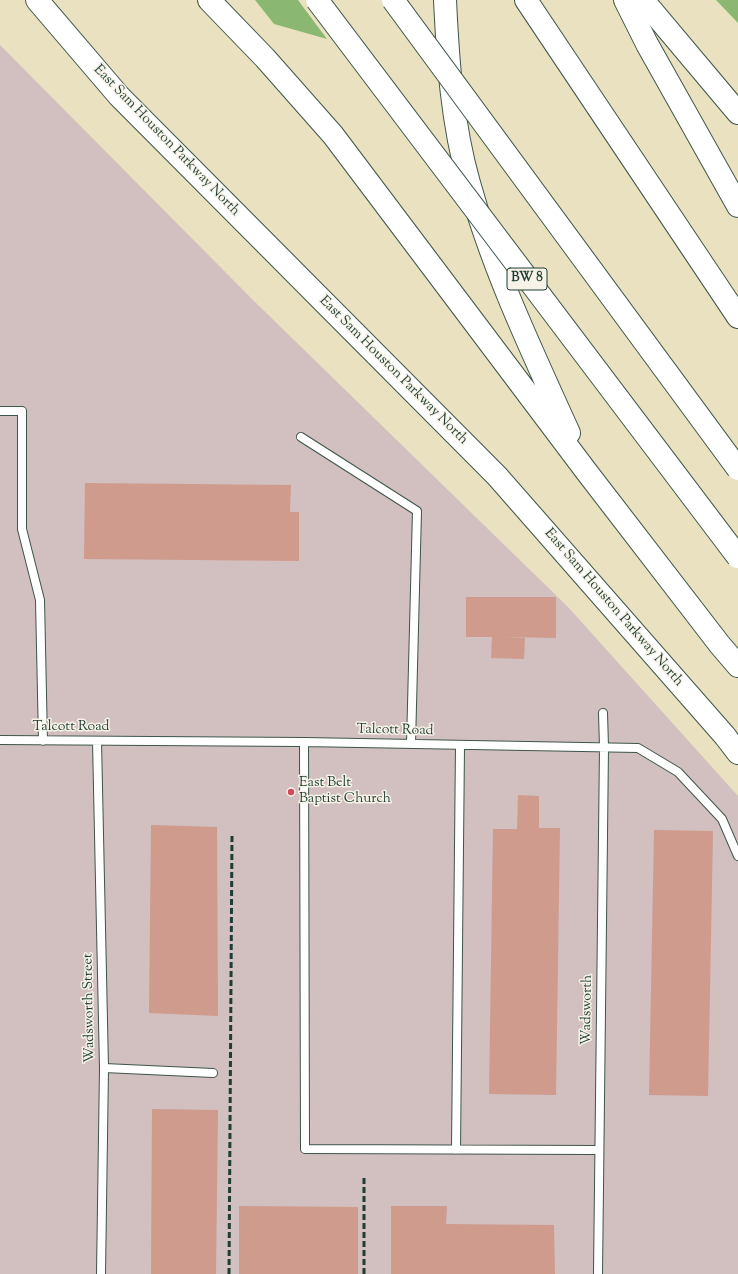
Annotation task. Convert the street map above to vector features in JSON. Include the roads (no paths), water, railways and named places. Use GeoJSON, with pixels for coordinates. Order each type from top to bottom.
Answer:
{"type":"FeatureCollection","features":[{"type":"Feature","properties":{"kind":"main road","name":"East Sam Houston Parkway North"},"geometry":{"type":"LineString","coordinates":[[37,0],[119,96],[497,476],[720,730],[738,753]]}},
{"type":"Feature","properties":{"kind":"main road"},"geometry":{"type":"LineString","coordinates":[[209,0],[265,58],[333,135],[586,471],[720,645],[738,666]]}},
{"type":"Feature","properties":{"kind":"main road","name":"BW 8"},"geometry":{"type":"LineString","coordinates":[[317,0],[738,557]]}},
{"type":"Feature","properties":{"kind":"main road"},"geometry":{"type":"LineString","coordinates":[[393,0],[738,469]]}},
{"type":"Feature","properties":{"kind":"main road"},"geometry":{"type":"LineString","coordinates":[[445,0],[452,99],[459,142],[468,182],[497,269],[515,314],[586,471]]}},
{"type":"Feature","properties":{"kind":"main road"},"geometry":{"type":"LineString","coordinates":[[526,0],[738,317]]}},
{"type":"Feature","properties":{"kind":"main road"},"geometry":{"type":"LineString","coordinates":[[625,0],[647,44],[738,206]]}},
{"type":"Feature","properties":{"kind":"main road"},"geometry":{"type":"LineString","coordinates":[[644,0],[738,113]]}},
{"type":"Feature","properties":{"kind":"lane"},"geometry":{"type":"LineString","coordinates":[[0,411],[22,411],[22,529],[40,600],[43,741]]}},
{"type":"Feature","properties":{"kind":"lane"},"geometry":{"type":"LineString","coordinates":[[301,438],[417,511],[411,744]]}},
{"type":"Feature","properties":{"kind":"lane","name":"Wadsworth"},"geometry":{"type":"LineString","coordinates":[[598,1274],[604,746],[603,713]]}},
{"type":"Feature","properties":{"kind":"lane","name":"Talcott Road"},"geometry":{"type":"LineString","coordinates":[[0,740],[304,742],[604,746],[638,748],[678,772],[722,820],[738,856]]}},
{"type":"Feature","properties":{"kind":"lane","name":"Wadsworth Street"},"geometry":{"type":"LineString","coordinates":[[98,741],[104,1068],[101,1274]]}},
{"type":"Feature","properties":{"kind":"lane"},"geometry":{"type":"LineString","coordinates":[[304,742],[305,1149],[599,1150]]}},
{"type":"Feature","properties":{"kind":"lane"},"geometry":{"type":"LineString","coordinates":[[456,1150],[460,745]]}},
{"type":"Feature","properties":{"kind":"lane"},"geometry":{"type":"LineString","coordinates":[[104,1068],[213,1073]]}},
{"type":"Feature","properties":{"kind":"railway"},"geometry":{"type":"LineString","coordinates":[[229,1274],[232,835]]}},
{"type":"Feature","properties":{"kind":"railway"},"geometry":{"type":"LineString","coordinates":[[364,1176],[364,1274]]}},
{"type":"Feature","properties":{"kind":"place","name":"East Belt Baptist Church"},"geometry":{"type":"Point","coordinates":[291,792]}}]}
